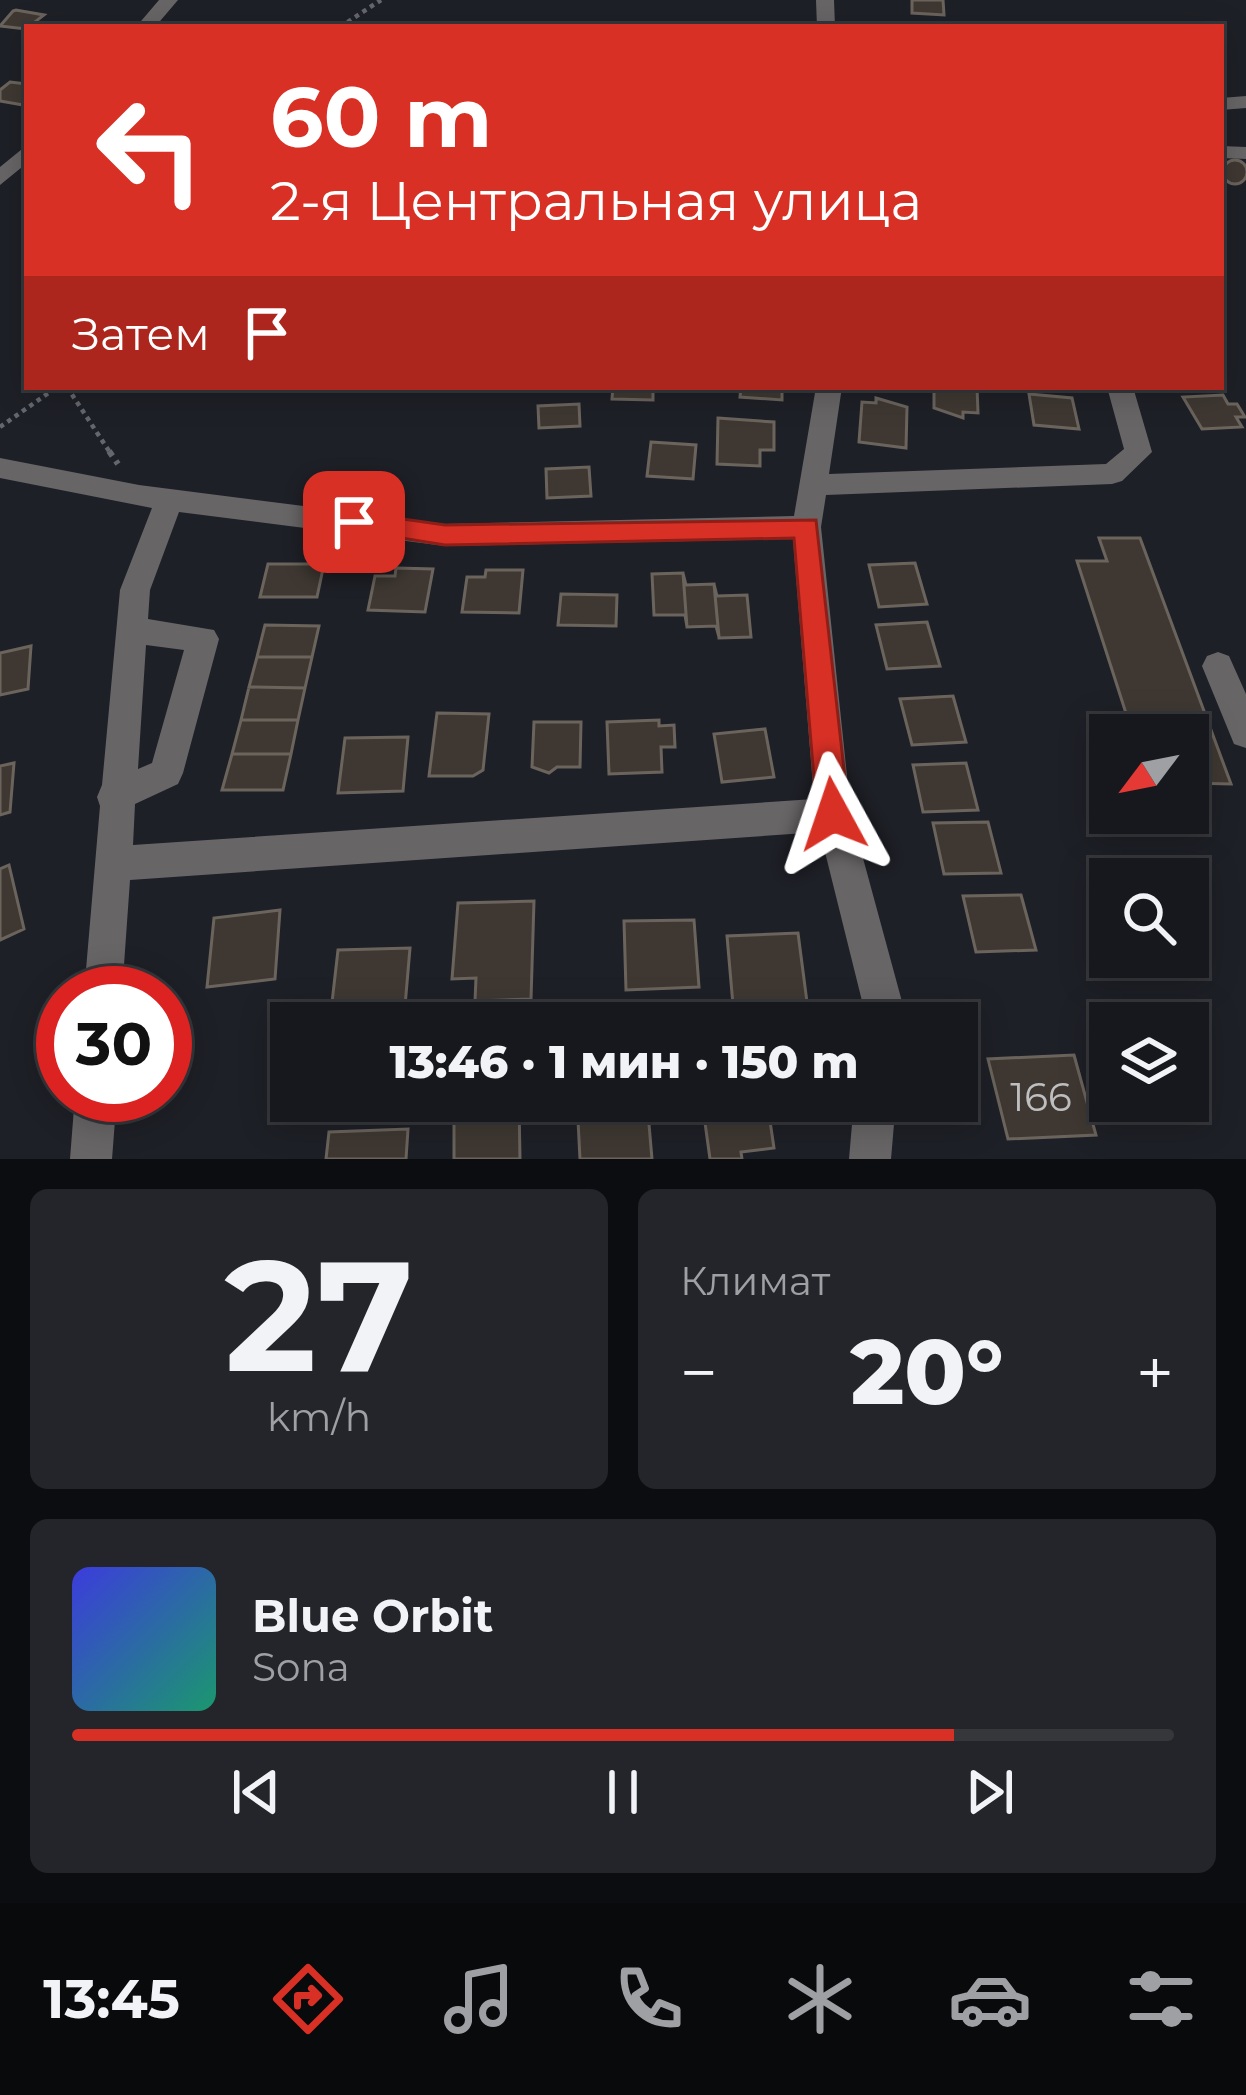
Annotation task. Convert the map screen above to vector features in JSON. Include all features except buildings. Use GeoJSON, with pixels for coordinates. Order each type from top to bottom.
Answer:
{"type":"FeatureCollection","features":[{"type":"Feature","properties":{"kind":"street"},"geometry":{"type":"LineString","coordinates":[[148,24],[169,0]]}},
{"type":"Feature","properties":{"kind":"street"},"geometry":{"type":"LineString","coordinates":[[0,178],[24,154]]}},
{"type":"Feature","properties":{"kind":"street"},"geometry":{"type":"LineString","coordinates":[[829,390],[807,527],[833,814],[882,1002]]}},
{"type":"Feature","properties":{"kind":"street"},"geometry":{"type":"LineString","coordinates":[[814,485],[1112,474],[1138,452],[1121,390]]}},
{"type":"Feature","properties":{"kind":"street"},"geometry":{"type":"LineString","coordinates":[[0,468],[155,496],[445,535],[807,527]]}},
{"type":"Feature","properties":{"kind":"street"},"geometry":{"type":"LineString","coordinates":[[105,966],[114,797],[135,590],[155,496]]}},
{"type":"Feature","properties":{"kind":"street"},"geometry":{"type":"LineString","coordinates":[[114,797],[166,773],[203,639],[132,630]]}},
{"type":"Feature","properties":{"kind":"street"},"geometry":{"type":"LineString","coordinates":[[1218,665],[1246,734]]}},
{"type":"Feature","properties":{"kind":"street"},"geometry":{"type":"LineString","coordinates":[[112,864],[833,814]]}},
{"type":"Feature","properties":{"kind":"street"},"geometry":{"type":"LineString","coordinates":[[91,1159],[94,1122]]}},
{"type":"Feature","properties":{"kind":"street"},"geometry":{"type":"LineString","coordinates":[[870,1159],[873,1122]]}},
{"type":"Feature","properties":{"kind":"path"},"geometry":{"type":"LineString","coordinates":[[345,24],[381,0]]}},
{"type":"Feature","properties":{"kind":"path"},"geometry":{"type":"LineString","coordinates":[[0,427],[53,390]]}},
{"type":"Feature","properties":{"kind":"path"},"geometry":{"type":"LineString","coordinates":[[70,390],[155,496]]}},
{"type":"Feature","properties":{"kind":"route"},"geometry":{"type":"LineString","coordinates":[[354,522],[445,535],[807,527],[833,814]]}}]}
